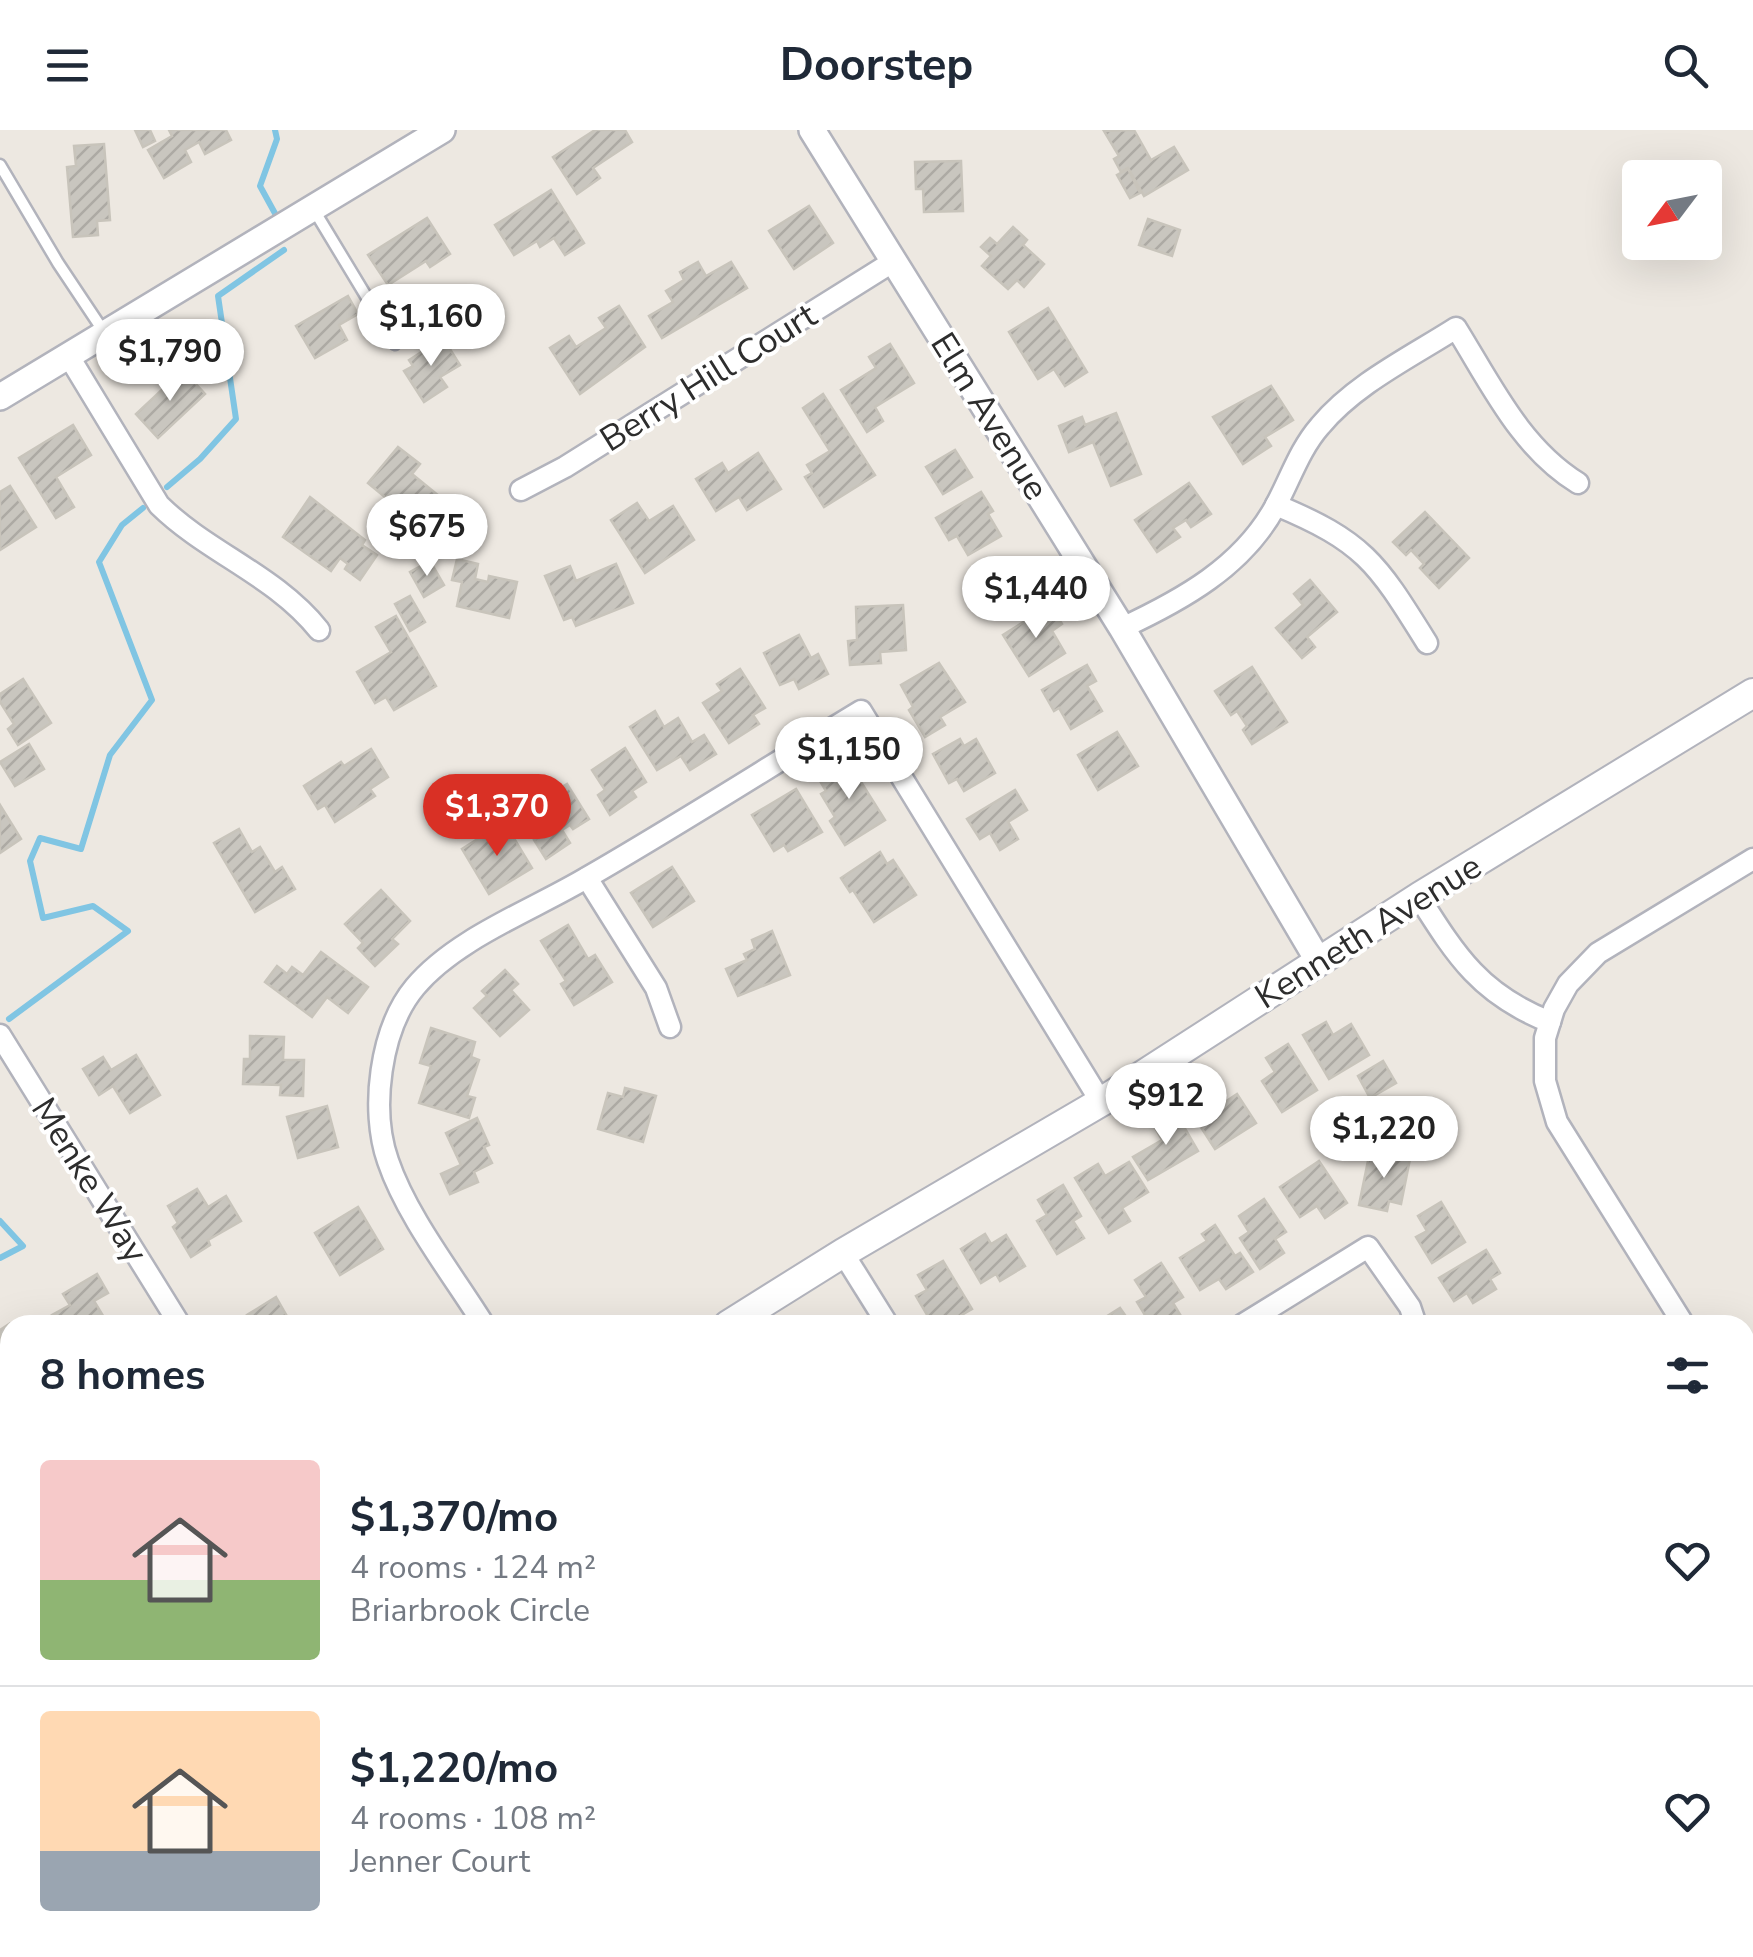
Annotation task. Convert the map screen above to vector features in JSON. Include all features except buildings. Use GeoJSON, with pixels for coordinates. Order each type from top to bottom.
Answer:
{"type":"FeatureCollection","features":[{"type":"Feature","properties":{"kind":"main road","name":"Kenneth Avenue"},"geometry":{"type":"LineString","coordinates":[[744,1315],[1102,1102],[1419,897],[1753,694]]}},
{"type":"Feature","properties":{"kind":"street"},"geometry":{"type":"LineString","coordinates":[[0,397],[442,130]]}},
{"type":"Feature","properties":{"kind":"street","name":"Elm Avenue"},"geometry":{"type":"LineString","coordinates":[[812,130],[1122,628],[1318,962]]}},
{"type":"Feature","properties":{"kind":"street","name":"Berry Hill Court"},"geometry":{"type":"LineString","coordinates":[[521,490],[565,467],[894,261]]}},
{"type":"Feature","properties":{"kind":"street"},"geometry":{"type":"LineString","coordinates":[[1122,628],[1186,595],[1222,570],[1261,530],[1299,457],[1335,409],[1456,328],[1535,450],[1555,469],[1578,482]]}},
{"type":"Feature","properties":{"kind":"street"},"geometry":{"type":"LineString","coordinates":[[68,356],[159,505],[180,525],[298,604],[319,630]]}},
{"type":"Feature","properties":{"kind":"street"},"geometry":{"type":"LineString","coordinates":[[1276,505],[1332,530],[1368,557],[1388,580],[1427,643]]}},
{"type":"Feature","properties":{"kind":"street"},"geometry":{"type":"LineString","coordinates":[[478,1315],[410,1207],[388,1161],[382,1136],[381,1085],[388,1039],[397,1012],[416,985],[454,952],[587,878],[860,711],[1102,1102]]}},
{"type":"Feature","properties":{"kind":"street"},"geometry":{"type":"LineString","coordinates":[[1678,1315],[1557,1122],[1544,1067],[1550,1022],[1568,984],[1598,953],[1753,859]]}},
{"type":"Feature","properties":{"kind":"street"},"geometry":{"type":"LineString","coordinates":[[587,878],[656,988],[670,1027]]}},
{"type":"Feature","properties":{"kind":"street"},"geometry":{"type":"LineString","coordinates":[[1419,897],[1472,976],[1508,1003],[1550,1022]]}},
{"type":"Feature","properties":{"kind":"street","name":"Menke Way"},"geometry":{"type":"LineString","coordinates":[[0,1035],[174,1315]]}},
{"type":"Feature","properties":{"kind":"street"},"geometry":{"type":"LineString","coordinates":[[1258,1315],[1368,1247],[1412,1315]]}},
{"type":"Feature","properties":{"kind":"street"},"geometry":{"type":"LineString","coordinates":[[844,1253],[882,1315]]}},
{"type":"Feature","properties":{"kind":"lane"},"geometry":{"type":"LineString","coordinates":[[0,165],[105,333]]}},
{"type":"Feature","properties":{"kind":"lane"},"geometry":{"type":"LineString","coordinates":[[313,210],[396,344]]}},
{"type":"Feature","properties":{"kind":"waterway"},"geometry":{"type":"LineString","coordinates":[[275,130],[277,139],[260,186],[277,217]]}},
{"type":"Feature","properties":{"kind":"waterway"},"geometry":{"type":"LineString","coordinates":[[167,487],[200,459],[236,419],[218,296],[284,250]]}},
{"type":"Feature","properties":{"kind":"waterway"},"geometry":{"type":"LineString","coordinates":[[9,1019],[128,931],[93,906],[43,918],[30,861],[40,838],[81,849],[110,755],[152,700],[99,562],[122,525],[143,508]]}},
{"type":"Feature","properties":{"kind":"waterway"},"geometry":{"type":"LineString","coordinates":[[0,1221],[23,1246],[0,1258]]}}]}
